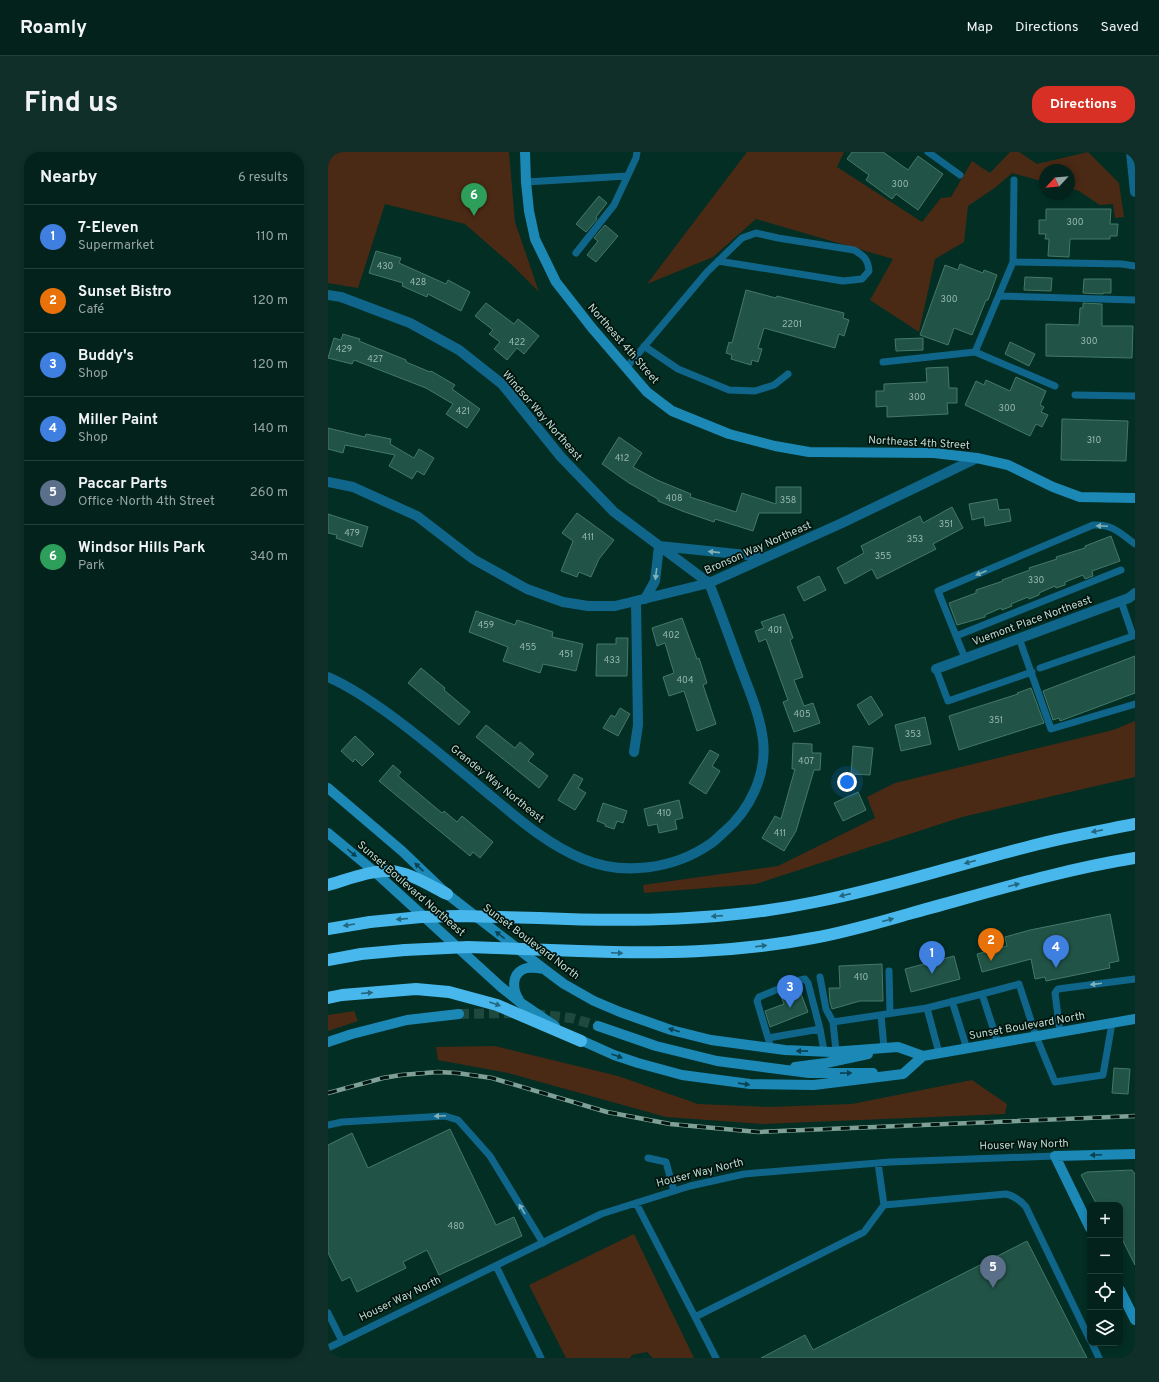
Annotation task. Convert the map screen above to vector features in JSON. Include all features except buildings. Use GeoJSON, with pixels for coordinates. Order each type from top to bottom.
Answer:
{"type":"FeatureCollection","features":[{"type":"Feature","properties":{"kind":"highway"},"geometry":{"type":"LineString","coordinates":[[328,929],[370,922],[421,917],[459,916],[589,920],[681,919],[771,910],[822,901],[1032,846],[1135,824]]}},
{"type":"Feature","properties":{"kind":"highway"},"geometry":{"type":"LineString","coordinates":[[328,960],[361,954],[405,950],[475,947],[639,953],[714,951],[813,938],[853,930],[996,890],[1082,868],[1135,858]]}},
{"type":"Feature","properties":{"kind":"highway"},"geometry":{"type":"LineString","coordinates":[[328,885],[376,872],[389,871],[414,878],[447,894]]}},
{"type":"Feature","properties":{"kind":"highway"},"geometry":{"type":"LineString","coordinates":[[328,998],[342,995],[416,989],[449,992],[497,1005],[581,1041]]}},
{"type":"Feature","properties":{"kind":"main road","name":"Northeast 4th Street"},"geometry":{"type":"LineString","coordinates":[[525,152],[526,182],[535,239],[556,282],[592,328],[647,392],[672,412],[729,434],[775,446],[809,452],[934,453],[977,458]]}},
{"type":"Feature","properties":{"kind":"main road"},"geometry":{"type":"LineString","coordinates":[[977,458],[1008,465],[1053,487],[1080,497],[1135,498]]}},
{"type":"Feature","properties":{"kind":"main road","name":"Sunset Boulevard North"},"geometry":{"type":"LineString","coordinates":[[328,788],[402,852],[447,894],[564,984],[594,1001],[671,1030],[711,1040],[786,1050],[836,1051],[898,1047],[923,1056],[1135,1019]]}},
{"type":"Feature","properties":{"kind":"main road","name":"Sunset Boulevard Northeast"},"geometry":{"type":"LineString","coordinates":[[328,833],[376,872],[478,964],[501,987],[521,1003]]}},
{"type":"Feature","properties":{"kind":"main road"},"geometry":{"type":"LineString","coordinates":[[544,969],[532,967],[526,968],[517,975],[514,987],[516,995],[521,1003],[581,1041],[614,1055],[682,1075],[750,1084],[814,1085],[903,1074],[923,1056]]}},
{"type":"Feature","properties":{"kind":"main road"},"geometry":{"type":"LineString","coordinates":[[328,1042],[352,1034],[407,1020],[459,1014]]}},
{"type":"Feature","properties":{"kind":"main road"},"geometry":{"type":"LineString","coordinates":[[598,1026],[627,1037],[686,1054],[740,1064],[809,1073],[847,1072],[903,1074]]}},
{"type":"Feature","properties":{"kind":"main road"},"geometry":{"type":"LineString","coordinates":[[779,1068],[826,1063],[898,1047]]}},
{"type":"Feature","properties":{"kind":"main road","name":"Houser Way North"},"geometry":{"type":"LineString","coordinates":[[1055,1156],[1135,1154]]}},
{"type":"Feature","properties":{"kind":"main road"},"geometry":{"type":"LineString","coordinates":[[1055,1156],[1087,1222]]}},
{"type":"Feature","properties":{"kind":"main road"},"geometry":{"type":"LineString","coordinates":[[1123,1296],[1135,1320]]}},
{"type":"Feature","properties":{"kind":"street"},"geometry":{"type":"LineString","coordinates":[[1132,153],[1135,192]]}},
{"type":"Feature","properties":{"kind":"street","name":"Windsor Way Northeast"},"geometry":{"type":"LineString","coordinates":[[328,295],[340,297],[410,323],[459,350],[502,384],[561,457],[614,512],[709,583]]}},
{"type":"Feature","properties":{"kind":"street","name":"Bronson Way Northeast"},"geometry":{"type":"LineString","coordinates":[[328,482],[353,487],[417,516],[473,559],[527,589],[563,602],[588,606],[615,606],[641,601],[709,583],[842,523],[977,458]]}},
{"type":"Feature","properties":{"kind":"street"},"geometry":{"type":"LineString","coordinates":[[634,752],[638,725],[641,601],[655,581],[659,546],[766,557]]}},
{"type":"Feature","properties":{"kind":"street","name":"Grandey Way Northeast"},"geometry":{"type":"LineString","coordinates":[[328,677],[358,692],[407,726],[528,827],[554,843],[583,859],[608,866],[634,868],[663,865],[689,856],[710,844],[730,827],[745,808],[752,796],[758,784],[762,768],[763,742],[750,692],[709,583]]}},
{"type":"Feature","properties":{"kind":"street","name":"Vuemont Place Northeast"},"geometry":{"type":"LineString","coordinates":[[936,669],[1129,598],[1135,593]]}},
{"type":"Feature","properties":{"kind":"lane"},"geometry":{"type":"LineString","coordinates":[[576,253],[614,205],[636,158],[636,152]]}},
{"type":"Feature","properties":{"kind":"lane"},"geometry":{"type":"LineString","coordinates":[[928,152],[960,175]]}},
{"type":"Feature","properties":{"kind":"lane"},"geometry":{"type":"LineString","coordinates":[[526,182],[627,176]]}},
{"type":"Feature","properties":{"kind":"lane"},"geometry":{"type":"LineString","coordinates":[[975,352],[1013,262],[1014,180]]}},
{"type":"Feature","properties":{"kind":"lane"},"geometry":{"type":"LineString","coordinates":[[626,368],[707,272],[718,261],[742,238],[756,232],[778,238],[854,250],[863,255],[868,262],[868,271],[862,279],[843,281],[718,261]]}},
{"type":"Feature","properties":{"kind":"lane"},"geometry":{"type":"LineString","coordinates":[[1013,262],[1122,264],[1135,266]]}},
{"type":"Feature","properties":{"kind":"lane"},"geometry":{"type":"LineString","coordinates":[[999,296],[1135,300]]}},
{"type":"Feature","properties":{"kind":"lane"},"geometry":{"type":"LineString","coordinates":[[644,346],[678,369],[729,390],[755,391],[774,385],[788,374]]}},
{"type":"Feature","properties":{"kind":"lane"},"geometry":{"type":"LineString","coordinates":[[883,362],[975,352],[1055,386]]}},
{"type":"Feature","properties":{"kind":"lane"},"geometry":{"type":"LineString","coordinates":[[1076,395],[1135,396]]}},
{"type":"Feature","properties":{"kind":"lane"},"geometry":{"type":"LineString","coordinates":[[965,658],[938,591],[1093,525],[1104,524],[1111,526],[1135,544]]}},
{"type":"Feature","properties":{"kind":"lane"},"geometry":{"type":"LineString","coordinates":[[956,636],[1121,570]]}},
{"type":"Feature","properties":{"kind":"lane"},"geometry":{"type":"LineString","coordinates":[[1040,668],[1133,636],[1121,601]]}},
{"type":"Feature","properties":{"kind":"lane"},"geometry":{"type":"LineString","coordinates":[[1019,638],[1051,729],[1135,704]]}},
{"type":"Feature","properties":{"kind":"lane"},"geometry":{"type":"LineString","coordinates":[[936,669],[948,701],[1032,672]]}},
{"type":"Feature","properties":{"kind":"lane"},"geometry":{"type":"LineString","coordinates":[[889,971],[890,1013]]}},
{"type":"Feature","properties":{"kind":"lane"},"geometry":{"type":"LineString","coordinates":[[820,976],[826,1009],[833,1022],[836,1051]]}},
{"type":"Feature","properties":{"kind":"lane"},"geometry":{"type":"LineString","coordinates":[[771,1048],[757,1002],[758,997],[804,979],[808,983],[824,1051]]}},
{"type":"Feature","properties":{"kind":"lane"},"geometry":{"type":"LineString","coordinates":[[1060,1032],[1055,993],[1058,989],[1135,979]]}},
{"type":"Feature","properties":{"kind":"lane"},"geometry":{"type":"LineString","coordinates":[[833,1022],[927,1008],[1019,984],[1036,1036],[1055,1082],[1103,1075],[1112,1023]]}},
{"type":"Feature","properties":{"kind":"lane"},"geometry":{"type":"LineString","coordinates":[[982,994],[998,1043]]}},
{"type":"Feature","properties":{"kind":"lane"},"geometry":{"type":"LineString","coordinates":[[952,1001],[967,1049]]}},
{"type":"Feature","properties":{"kind":"lane"},"geometry":{"type":"LineString","coordinates":[[927,1008],[939,1053]]}},
{"type":"Feature","properties":{"kind":"lane"},"geometry":{"type":"LineString","coordinates":[[881,1015],[884,1048]]}},
{"type":"Feature","properties":{"kind":"lane"},"geometry":{"type":"LineString","coordinates":[[768,1038],[820,1029]]}},
{"type":"Feature","properties":{"kind":"lane"},"geometry":{"type":"LineString","coordinates":[[328,1125],[342,1122],[446,1116],[458,1120],[490,1156],[542,1243]]}},
{"type":"Feature","properties":{"kind":"lane","name":"Houser Way North"},"geometry":{"type":"LineString","coordinates":[[328,1348],[601,1214],[690,1186],[744,1174],[878,1163],[1055,1156]]}},
{"type":"Feature","properties":{"kind":"lane"},"geometry":{"type":"LineString","coordinates":[[648,1158],[666,1162],[674,1191]]}},
{"type":"Feature","properties":{"kind":"lane"},"geometry":{"type":"LineString","coordinates":[[694,1317],[864,1232],[884,1205],[878,1163]]}},
{"type":"Feature","properties":{"kind":"lane"},"geometry":{"type":"LineString","coordinates":[[884,1205],[1006,1194],[1014,1196],[1026,1207],[1087,1334]]}},
{"type":"Feature","properties":{"kind":"lane"},"geometry":{"type":"LineString","coordinates":[[636,1203],[716,1358]]}},
{"type":"Feature","properties":{"kind":"lane"},"geometry":{"type":"LineString","coordinates":[[496,1266],[541,1358]]}},
{"type":"Feature","properties":{"kind":"lane"},"geometry":{"type":"LineString","coordinates":[[328,1313],[342,1341]]}},
{"type":"Feature","properties":{"kind":"lane"},"geometry":{"type":"LineString","coordinates":[[1093,1346],[1099,1358]]}},
{"type":"Feature","properties":{"kind":"shaded area"},"geometry":{"type":"Polygon","coordinates":[[[328,152],[509,152],[515,222],[539,292],[513,266],[465,224],[385,204],[358,288],[328,283],[328,152]]]}},
{"type":"Feature","properties":{"kind":"shaded area"},"geometry":{"type":"Polygon","coordinates":[[[747,152],[844,152],[837,167],[922,222],[941,198],[951,197],[972,161],[990,173],[1010,152],[1019,152],[1037,164],[1088,152],[1119,183],[1124,217],[1115,218],[1113,204],[1100,205],[1075,190],[1075,164],[1039,164],[1039,180],[1012,173],[996,187],[968,206],[964,242],[935,259],[919,332],[870,300],[893,259],[756,219],[713,257],[647,284],[747,152]]]}},
{"type":"Feature","properties":{"kind":"shaded area"},"geometry":{"type":"Polygon","coordinates":[[[1135,721],[1135,777],[962,817],[756,884],[644,893],[643,885],[778,866],[875,818],[867,797],[895,783],[1113,730],[1135,721]]]}},
{"type":"Feature","properties":{"kind":"shaded area"},"geometry":{"type":"Polygon","coordinates":[[[354,1011],[358,1021],[328,1031],[328,1015],[354,1011]]]}},
{"type":"Feature","properties":{"kind":"shaded area"},"geometry":{"type":"Polygon","coordinates":[[[495,1046],[618,1076],[698,1104],[768,1107],[852,1104],[972,1080],[1007,1104],[1005,1114],[763,1124],[666,1117],[508,1073],[438,1060],[436,1047],[495,1046]]]}},
{"type":"Feature","properties":{"kind":"shaded area"},"geometry":{"type":"Polygon","coordinates":[[[634,1234],[694,1358],[653,1358],[647,1352],[632,1355],[630,1358],[566,1358],[529,1285],[634,1234]]]}},
{"type":"Feature","properties":{"kind":"tunnel"},"geometry":{"type":"LineString","coordinates":[[459,1014],[513,1013]]}},
{"type":"Feature","properties":{"kind":"tunnel"},"geometry":{"type":"LineString","coordinates":[[535,1014],[571,1018],[598,1026]]}},
{"type":"Feature","properties":{"kind":"railway"},"geometry":{"type":"LineString","coordinates":[[328,1093],[383,1078],[401,1075],[438,1072],[457,1073],[492,1078],[607,1112],[670,1124],[758,1132],[1135,1116]]}},
{"type":"Feature","properties":{"kind":"place","name":"Windsor Hills Park"},"geometry":{"type":"Point","coordinates":[474,216]}},
{"type":"Feature","properties":{"kind":"place","name":"Sunset Bistro"},"geometry":{"type":"Point","coordinates":[991,961]}},
{"type":"Feature","properties":{"kind":"place","name":"Miller Paint"},"geometry":{"type":"Point","coordinates":[1056,968]}},
{"type":"Feature","properties":{"kind":"place","name":"7-Eleven"},"geometry":{"type":"Point","coordinates":[932,974]}},
{"type":"Feature","properties":{"kind":"place","name":"Buddy's"},"geometry":{"type":"Point","coordinates":[790,1008]}},
{"type":"Feature","properties":{"kind":"place","name":"Paccar Parts"},"geometry":{"type":"Point","coordinates":[993,1288]}}]}
